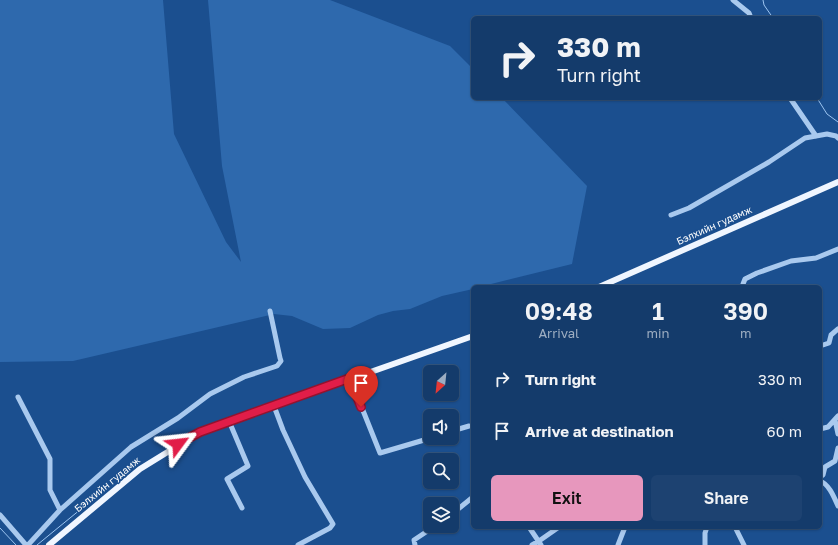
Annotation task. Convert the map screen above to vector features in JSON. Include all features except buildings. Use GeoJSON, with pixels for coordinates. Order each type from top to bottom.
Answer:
{"type":"FeatureCollection","features":[{"type":"Feature","properties":{"kind":"main road","name":"Бэлхийн гудамж"},"geometry":{"type":"LineString","coordinates":[[604,285],[838,182]]}},
{"type":"Feature","properties":{"kind":"main road","name":"Бэлхийн гудамж"},"geometry":{"type":"LineString","coordinates":[[49,545],[140,468],[200,432],[471,337]]}},
{"type":"Feature","properties":{"kind":"street"},"geometry":{"type":"LineString","coordinates":[[733,0],[749,13],[750,16]]}},
{"type":"Feature","properties":{"kind":"street"},"geometry":{"type":"LineString","coordinates":[[791,100],[816,136]]}},
{"type":"Feature","properties":{"kind":"street"},"geometry":{"type":"LineString","coordinates":[[671,215],[689,208],[769,162],[806,138],[827,134],[838,138]]}},
{"type":"Feature","properties":{"kind":"street"},"geometry":{"type":"LineString","coordinates":[[743,285],[745,279],[757,273],[791,261],[816,258],[838,249]]}},
{"type":"Feature","properties":{"kind":"street"},"geometry":{"type":"LineString","coordinates":[[0,515],[27,545],[60,510],[128,449],[178,418],[210,394],[244,377],[277,366],[280,358],[270,311]]}},
{"type":"Feature","properties":{"kind":"street"},"geometry":{"type":"LineString","coordinates":[[822,345],[829,343],[831,335],[838,329]]}},
{"type":"Feature","properties":{"kind":"street"},"geometry":{"type":"LineString","coordinates":[[350,378],[380,453],[423,440]]}},
{"type":"Feature","properties":{"kind":"street"},"geometry":{"type":"LineString","coordinates":[[18,397],[50,460],[50,490],[60,510]]}},
{"type":"Feature","properties":{"kind":"street"},"geometry":{"type":"LineString","coordinates":[[274,406],[283,430],[305,477],[333,524],[330,528],[298,545]]}},
{"type":"Feature","properties":{"kind":"street"},"geometry":{"type":"LineString","coordinates":[[822,429],[828,427],[836,418]]}},
{"type":"Feature","properties":{"kind":"street"},"geometry":{"type":"LineString","coordinates":[[836,418],[838,434]]}},
{"type":"Feature","properties":{"kind":"street"},"geometry":{"type":"LineString","coordinates":[[228,421],[248,466],[227,479],[242,508]]}},
{"type":"Feature","properties":{"kind":"street"},"geometry":{"type":"LineString","coordinates":[[459,429],[468,426]]}},
{"type":"Feature","properties":{"kind":"street"},"geometry":{"type":"LineString","coordinates":[[822,475],[825,467],[835,461],[838,448]]}},
{"type":"Feature","properties":{"kind":"street"},"geometry":{"type":"LineString","coordinates":[[822,482],[828,488],[838,506]]}},
{"type":"Feature","properties":{"kind":"street"},"geometry":{"type":"LineString","coordinates":[[459,508],[471,499]]}},
{"type":"Feature","properties":{"kind":"street"},"geometry":{"type":"LineString","coordinates":[[530,529],[540,543]]}},
{"type":"Feature","properties":{"kind":"street"},"geometry":{"type":"LineString","coordinates":[[532,545],[540,543],[557,529]]}},
{"type":"Feature","properties":{"kind":"street"},"geometry":{"type":"LineString","coordinates":[[618,545],[624,529]]}},
{"type":"Feature","properties":{"kind":"street"},"geometry":{"type":"LineString","coordinates":[[705,545],[706,529]]}},
{"type":"Feature","properties":{"kind":"street"},"geometry":{"type":"LineString","coordinates":[[736,529],[744,545]]}},
{"type":"Feature","properties":{"kind":"street"},"geometry":{"type":"LineString","coordinates":[[415,545],[414,540],[424,533]]}},
{"type":"Feature","properties":{"kind":"shaded area"},"geometry":{"type":"Polygon","coordinates":[[[0,0],[163,0],[174,134],[226,242],[241,262],[222,166],[208,0],[330,0],[450,46],[471,67],[471,100],[504,100],[587,186],[572,264],[487,285],[471,285],[471,289],[442,296],[410,309],[378,315],[350,328],[323,329],[292,316],[274,314],[73,361],[0,362],[0,0]]]}},
{"type":"Feature","properties":{"kind":"waterway"},"geometry":{"type":"LineString","coordinates":[[763,0],[764,5],[772,16]]}},
{"type":"Feature","properties":{"kind":"waterway"},"geometry":{"type":"LineString","coordinates":[[818,100],[827,114],[838,122]]}},
{"type":"Feature","properties":{"kind":"waterway"},"geometry":{"type":"LineString","coordinates":[[37,545],[81,509]]}},
{"type":"Feature","properties":{"kind":"waterway"},"geometry":{"type":"LineString","coordinates":[[0,528],[16,545]]}},
{"type":"Feature","properties":{"kind":"route"},"geometry":{"type":"LineString","coordinates":[[178,444],[200,432],[225,422],[350,378],[361,407]]}}]}
